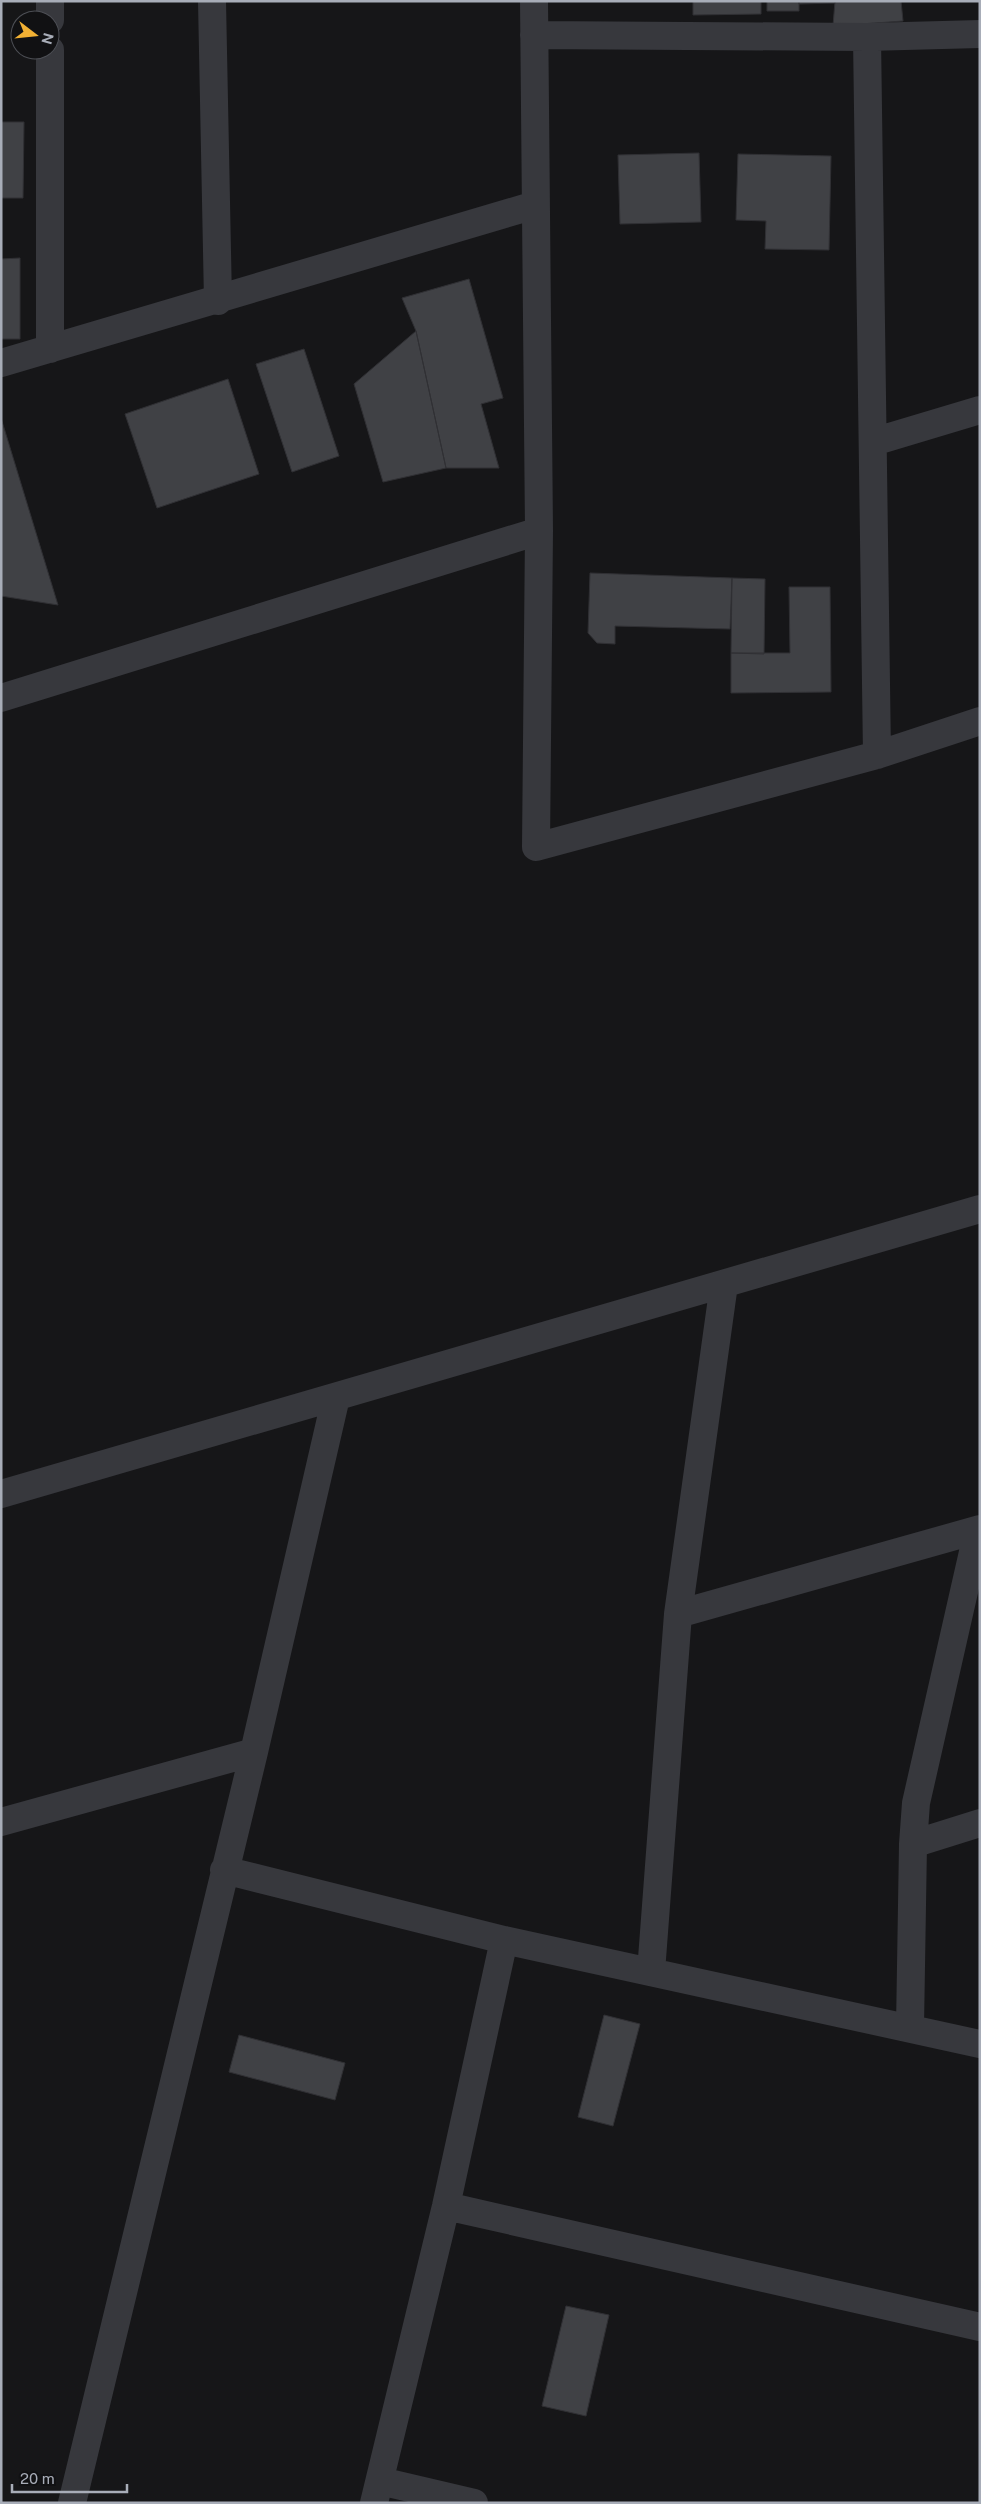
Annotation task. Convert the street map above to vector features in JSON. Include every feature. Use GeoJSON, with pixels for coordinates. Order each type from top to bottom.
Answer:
{"type":"FeatureCollection","features":[{"type":"Feature","properties":{"kind":"street"},"geometry":{"type":"LineString","coordinates":[[212,1],[218,301]]}},
{"type":"Feature","properties":{"kind":"street"},"geometry":{"type":"LineString","coordinates":[[534,1],[534,205],[539,531],[536,847],[877,755],[980,722]]}},
{"type":"Feature","properties":{"kind":"street"},"geometry":{"type":"LineString","coordinates":[[534,35],[867,37],[980,34]]}},
{"type":"Feature","properties":{"kind":"street"},"geometry":{"type":"LineString","coordinates":[[867,37],[877,755]]}},
{"type":"Feature","properties":{"kind":"street"},"geometry":{"type":"LineString","coordinates":[[50,60],[50,349]]}},
{"type":"Feature","properties":{"kind":"street"},"geometry":{"type":"LineString","coordinates":[[1,363],[218,301],[534,205]]}},
{"type":"Feature","properties":{"kind":"street"},"geometry":{"type":"LineString","coordinates":[[873,442],[980,410]]}},
{"type":"Feature","properties":{"kind":"street"},"geometry":{"type":"LineString","coordinates":[[1,698],[539,531]]}},
{"type":"Feature","properties":{"kind":"street"},"geometry":{"type":"LineString","coordinates":[[1,1494],[980,1209]]}},
{"type":"Feature","properties":{"kind":"street"},"geometry":{"type":"LineString","coordinates":[[651,1972],[678,1614],[724,1284]]}},
{"type":"Feature","properties":{"kind":"street"},"geometry":{"type":"LineString","coordinates":[[72,2503],[254,1752],[336,1397]]}},
{"type":"Feature","properties":{"kind":"street"},"geometry":{"type":"LineString","coordinates":[[678,1614],[979,1529],[916,1803],[913,1844],[910,2027]]}},
{"type":"Feature","properties":{"kind":"street"},"geometry":{"type":"LineString","coordinates":[[1,1822],[254,1752]]}},
{"type":"Feature","properties":{"kind":"street"},"geometry":{"type":"LineString","coordinates":[[913,1844],[980,1823]]}},
{"type":"Feature","properties":{"kind":"street"},"geometry":{"type":"LineString","coordinates":[[224,1870],[504,1940],[910,2027],[980,2044]]}},
{"type":"Feature","properties":{"kind":"street"},"geometry":{"type":"LineString","coordinates":[[474,2503],[377,2492],[446,2206],[504,1940]]}},
{"type":"Feature","properties":{"kind":"street"},"geometry":{"type":"LineString","coordinates":[[446,2206],[980,2326]]}},
{"type":"Feature","properties":{"kind":"building"},"geometry":{"type":"Polygon","coordinates":[[[693,1],[761,1],[761,14],[693,15],[693,1]]]}},
{"type":"Feature","properties":{"kind":"building"},"geometry":{"type":"Polygon","coordinates":[[[767,1],[799,1],[799,11],[767,11],[767,1]]]}},
{"type":"Feature","properties":{"kind":"building"},"geometry":{"type":"Polygon","coordinates":[[[799,1],[835,1],[835,3],[799,4],[799,1]]]}},
{"type":"Feature","properties":{"kind":"building"},"geometry":{"type":"Polygon","coordinates":[[[835,1],[901,1],[903,21],[833,26],[835,1]]]}},
{"type":"Feature","properties":{"kind":"building"},"geometry":{"type":"Polygon","coordinates":[[[1,122],[24,122],[23,198],[1,198],[1,122]]]}},
{"type":"Feature","properties":{"kind":"building"},"geometry":{"type":"Polygon","coordinates":[[[699,153],[701,222],[620,224],[618,155],[699,153]]]}},
{"type":"Feature","properties":{"kind":"building"},"geometry":{"type":"Polygon","coordinates":[[[738,154],[831,156],[829,250],[765,249],[766,221],[736,220],[738,154]]]}},
{"type":"Feature","properties":{"kind":"building"},"geometry":{"type":"Polygon","coordinates":[[[20,258],[20,339],[1,339],[1,259],[20,258]]]}},
{"type":"Feature","properties":{"kind":"building"},"geometry":{"type":"Polygon","coordinates":[[[469,279],[503,398],[481,404],[499,468],[446,468],[416,331],[402,298],[469,279]]]}},
{"type":"Feature","properties":{"kind":"building"},"geometry":{"type":"Polygon","coordinates":[[[416,331],[446,468],[383,482],[354,384],[416,331]]]}},
{"type":"Feature","properties":{"kind":"building"},"geometry":{"type":"Polygon","coordinates":[[[304,349],[339,456],[292,472],[256,364],[304,349]]]}},
{"type":"Feature","properties":{"kind":"building"},"geometry":{"type":"Polygon","coordinates":[[[228,379],[259,474],[157,508],[125,414],[228,379]]]}},
{"type":"Feature","properties":{"kind":"building"},"geometry":{"type":"Polygon","coordinates":[[[1,418],[58,605],[1,596],[1,418]]]}},
{"type":"Feature","properties":{"kind":"building"},"geometry":{"type":"Polygon","coordinates":[[[590,573],[732,578],[730,629],[615,626],[615,644],[597,643],[588,633],[590,573]]]}},
{"type":"Feature","properties":{"kind":"building"},"geometry":{"type":"Polygon","coordinates":[[[732,578],[765,579],[764,654],[731,653],[732,578]]]}},
{"type":"Feature","properties":{"kind":"building"},"geometry":{"type":"Polygon","coordinates":[[[789,587],[830,587],[831,692],[731,693],[731,653],[790,653],[789,587]]]}},
{"type":"Feature","properties":{"kind":"building"},"geometry":{"type":"Polygon","coordinates":[[[604,2015],[640,2024],[613,2126],[578,2117],[604,2015]]]}},
{"type":"Feature","properties":{"kind":"building"},"geometry":{"type":"Polygon","coordinates":[[[239,2035],[345,2063],[335,2100],[229,2072],[239,2035]]]}},
{"type":"Feature","properties":{"kind":"building"},"geometry":{"type":"Polygon","coordinates":[[[566,2306],[609,2315],[586,2416],[542,2406],[566,2306]]]}}]}
